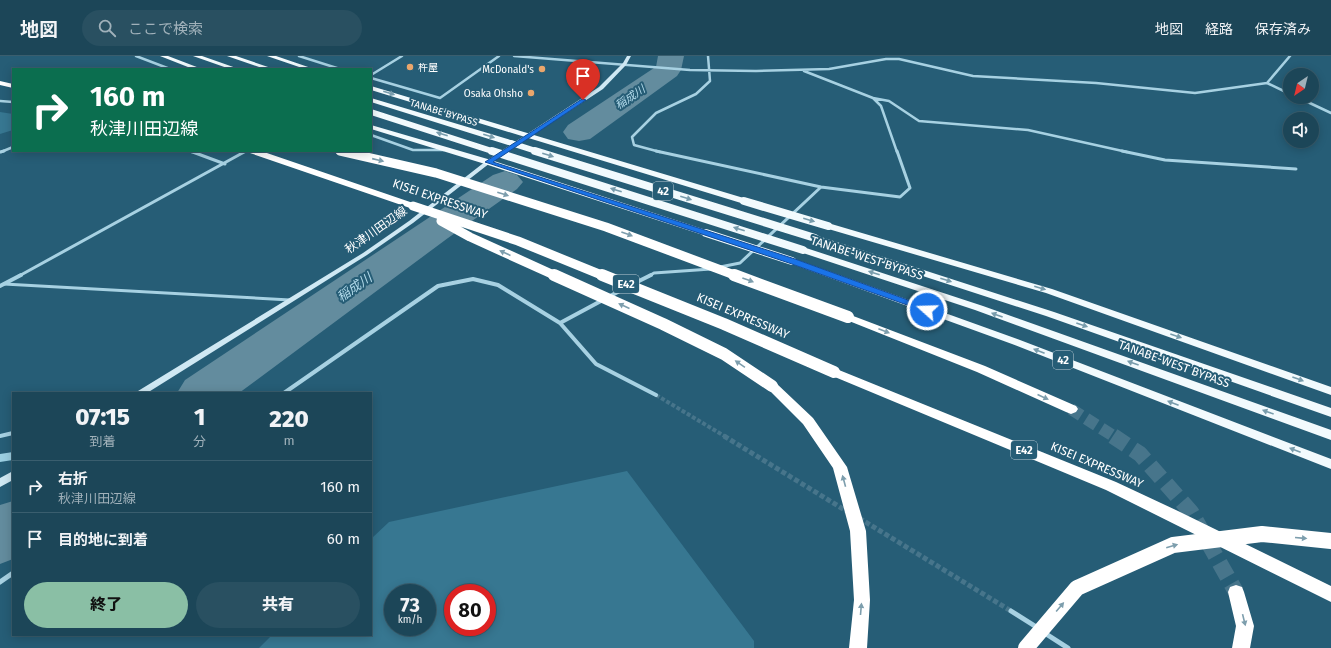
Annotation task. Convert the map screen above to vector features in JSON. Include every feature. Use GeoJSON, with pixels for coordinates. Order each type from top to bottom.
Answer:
{"type":"FeatureCollection","features":[{"type":"Feature","properties":{"kind":"highway"},"geometry":{"type":"LineString","coordinates":[[163,56],[196,68]]}},
{"type":"Feature","properties":{"kind":"highway"},"geometry":{"type":"LineString","coordinates":[[196,56],[233,68]]}},
{"type":"Feature","properties":{"kind":"highway"},"geometry":{"type":"LineString","coordinates":[[230,56],[268,68]]}},
{"type":"Feature","properties":{"kind":"highway"},"geometry":{"type":"LineString","coordinates":[[270,56],[308,68]]}},
{"type":"Feature","properties":{"kind":"highway"},"geometry":{"type":"LineString","coordinates":[[0,82],[12,83]]}},
{"type":"Feature","properties":{"kind":"highway"},"geometry":{"type":"LineString","coordinates":[[0,82],[12,86]]}},
{"type":"Feature","properties":{"kind":"highway"},"geometry":{"type":"LineString","coordinates":[[372,88],[744,201],[1049,291],[1331,391]]}},
{"type":"Feature","properties":{"kind":"highway","name":"TANABE BYPASS"},"geometry":{"type":"LineString","coordinates":[[372,100],[511,143]]}},
{"type":"Feature","properties":{"kind":"highway","name":"TANABE BYPASS"},"geometry":{"type":"LineString","coordinates":[[372,112],[506,154]]}},
{"type":"Feature","properties":{"kind":"highway"},"geometry":{"type":"LineString","coordinates":[[372,127],[488,162]]}},
{"type":"Feature","properties":{"kind":"highway","name":"TANABE-WEST BYPASS"},"geometry":{"type":"LineString","coordinates":[[511,143],[815,238],[1050,314],[1331,413]]}},
{"type":"Feature","properties":{"kind":"highway","name":"KISEI EXPRESSWAY"},"geometry":{"type":"LineString","coordinates":[[256,152],[526,244],[724,324],[834,372],[1112,486],[1331,594]]}},
{"type":"Feature","properties":{"kind":"highway"},"geometry":{"type":"LineString","coordinates":[[344,152],[436,173],[606,227],[848,316],[981,369],[1071,409]]}},
{"type":"Feature","properties":{"kind":"highway","name":"TANABE-WEST BYPASS"},"geometry":{"type":"LineString","coordinates":[[506,154],[987,311],[1331,435]]}},
{"type":"Feature","properties":{"kind":"highway","name":"42"},"geometry":{"type":"LineString","coordinates":[[488,162],[792,261],[1016,342],[1331,464]]}},
{"type":"Feature","properties":{"kind":"highway"},"geometry":{"type":"LineString","coordinates":[[413,206],[470,237],[663,324],[724,354],[772,386],[808,421],[840,467],[858,531],[862,600],[858,648]]}},
{"type":"Feature","properties":{"kind":"highway"},"geometry":{"type":"LineString","coordinates":[[1026,648],[1077,588],[1173,545],[1262,534],[1331,541]]}},
{"type":"Feature","properties":{"kind":"highway"},"geometry":{"type":"LineString","coordinates":[[1236,592],[1245,626],[1241,648]]}},
{"type":"Feature","properties":{"kind":"main road","name":"秋津川田辺線"},"geometry":{"type":"LineString","coordinates":[[143,392],[365,254],[411,222],[488,162],[601,88],[625,64],[629,56]]}},
{"type":"Feature","properties":{"kind":"main road"},"geometry":{"type":"LineString","coordinates":[[0,483],[12,476]]}},
{"type":"Feature","properties":{"kind":"street"},"geometry":{"type":"LineString","coordinates":[[136,56],[167,68]]}},
{"type":"Feature","properties":{"kind":"street"},"geometry":{"type":"LineString","coordinates":[[298,56],[337,68]]}},
{"type":"Feature","properties":{"kind":"street"},"geometry":{"type":"LineString","coordinates":[[372,76],[402,56]]}},
{"type":"Feature","properties":{"kind":"street"},"geometry":{"type":"LineString","coordinates":[[372,77],[440,98],[499,56]]}},
{"type":"Feature","properties":{"kind":"street"},"geometry":{"type":"LineString","coordinates":[[514,56],[625,64],[651,68],[710,71],[829,69],[886,59],[899,59],[973,76],[1088,82],[1195,93],[1267,83],[1283,91]]}},
{"type":"Feature","properties":{"kind":"street"},"geometry":{"type":"LineString","coordinates":[[708,56],[710,81],[696,94],[656,113],[632,137],[634,145],[820,187],[900,197],[910,188],[882,106],[873,98]]}},
{"type":"Feature","properties":{"kind":"street"},"geometry":{"type":"LineString","coordinates":[[1267,83],[1290,56]]}},
{"type":"Feature","properties":{"kind":"street"},"geometry":{"type":"LineString","coordinates":[[801,70],[873,98],[889,101],[919,121],[1028,130],[1165,160],[1296,169]]}},
{"type":"Feature","properties":{"kind":"street"},"geometry":{"type":"LineString","coordinates":[[0,101],[12,102]]}},
{"type":"Feature","properties":{"kind":"street"},"geometry":{"type":"LineString","coordinates":[[1312,104],[1331,113]]}},
{"type":"Feature","properties":{"kind":"street"},"geometry":{"type":"LineString","coordinates":[[372,135],[413,150],[450,150]]}},
{"type":"Feature","properties":{"kind":"street"},"geometry":{"type":"LineString","coordinates":[[0,152],[12,147]]}},
{"type":"Feature","properties":{"kind":"street"},"geometry":{"type":"LineString","coordinates":[[193,152],[225,164]]}},
{"type":"Feature","properties":{"kind":"street"},"geometry":{"type":"LineString","coordinates":[[1,284],[225,164],[244,152]]}},
{"type":"Feature","properties":{"kind":"street"},"geometry":{"type":"LineString","coordinates":[[560,323],[654,273],[706,270],[740,262],[813,196],[820,187]]}},
{"type":"Feature","properties":{"kind":"street"},"geometry":{"type":"LineString","coordinates":[[285,392],[438,286],[473,279],[498,285],[560,323],[596,364],[656,395]]}},
{"type":"Feature","properties":{"kind":"street"},"geometry":{"type":"LineString","coordinates":[[0,436],[12,433]]}},
{"type":"Feature","properties":{"kind":"street"},"geometry":{"type":"LineString","coordinates":[[0,582],[12,574]]}},
{"type":"Feature","properties":{"kind":"street"},"geometry":{"type":"LineString","coordinates":[[1011,611],[1068,648]]}},
{"type":"Feature","properties":{"kind":"lane"},"geometry":{"type":"LineString","coordinates":[[1,284],[292,300]]}},
{"type":"Feature","properties":{"kind":"shaded area"},"geometry":{"type":"Polygon","coordinates":[[[0,112],[12,114],[12,130],[0,134],[0,112]]]}},
{"type":"Feature","properties":{"kind":"shaded area"},"geometry":{"type":"Polygon","coordinates":[[[627,471],[754,641],[754,648],[259,648],[271,636],[372,636],[372,538],[389,522],[627,471]]]}},
{"type":"Feature","properties":{"kind":"waterway","name":"稲成川"},"geometry":{"type":"LineString","coordinates":[[579,132],[668,70],[671,56]]}},
{"type":"Feature","properties":{"kind":"waterway","name":"稲成川"},"geometry":{"type":"LineString","coordinates":[[204,392],[434,230],[505,182]]}},
{"type":"Feature","properties":{"kind":"waterway"},"geometry":{"type":"LineString","coordinates":[[0,458],[12,456]]}},
{"type":"Feature","properties":{"kind":"waterway","name":"稲成川"},"geometry":{"type":"LineString","coordinates":[[0,537],[12,528]]}},
{"type":"Feature","properties":{"kind":"tunnel"},"geometry":{"type":"LineString","coordinates":[[656,395],[726,437]]}},
{"type":"Feature","properties":{"kind":"tunnel"},"geometry":{"type":"LineString","coordinates":[[1071,409],[1115,437]]}},
{"type":"Feature","properties":{"kind":"tunnel"},"geometry":{"type":"LineString","coordinates":[[724,436],[848,512]]}},
{"type":"Feature","properties":{"kind":"tunnel"},"geometry":{"type":"LineString","coordinates":[[1113,436],[1140,454],[1191,512],[1236,592]]}},
{"type":"Feature","properties":{"kind":"tunnel"},"geometry":{"type":"LineString","coordinates":[[859,518],[1011,611]]}},
{"type":"Feature","properties":{"kind":"place","name":"杵屋"},"geometry":{"type":"Point","coordinates":[410,67]}},
{"type":"Feature","properties":{"kind":"place","name":"McDonald's"},"geometry":{"type":"Point","coordinates":[542,69]}},
{"type":"Feature","properties":{"kind":"place","name":"Osaka Ohsho"},"geometry":{"type":"Point","coordinates":[531,93]}},
{"type":"Feature","properties":{"kind":"route"},"geometry":{"type":"LineString","coordinates":[[583,100],[488,162],[792,261],[927,310]]}}]}
